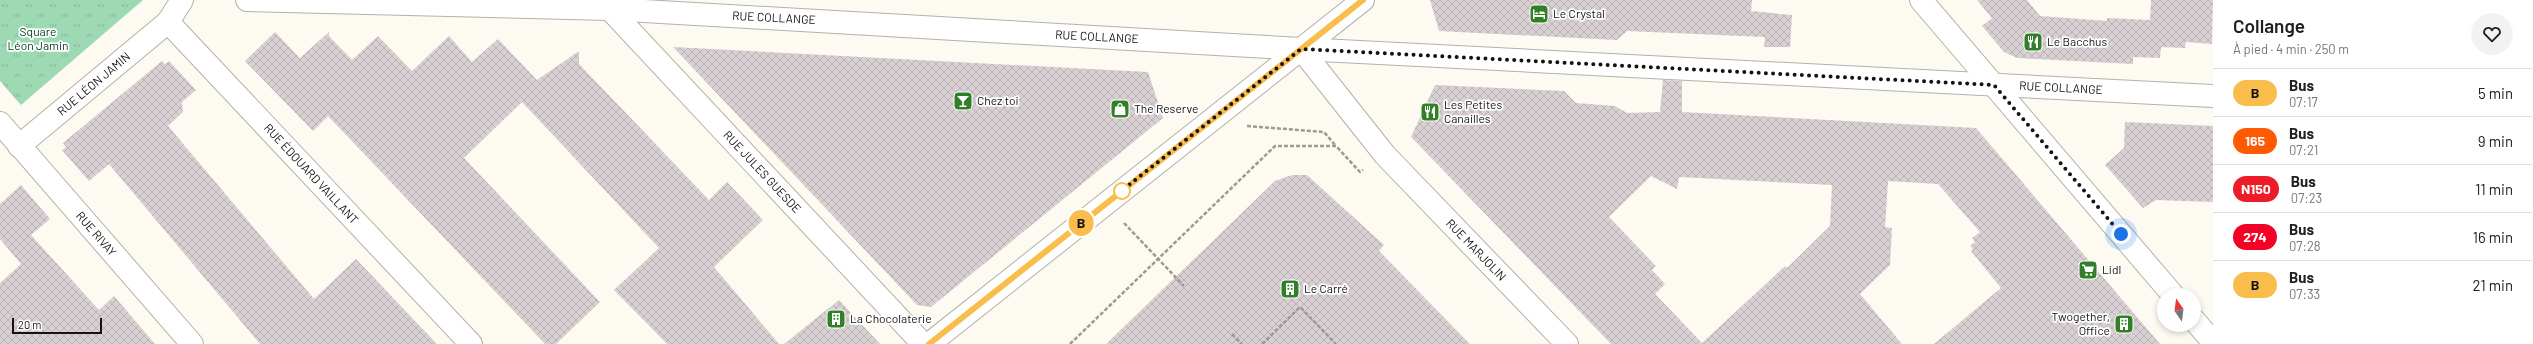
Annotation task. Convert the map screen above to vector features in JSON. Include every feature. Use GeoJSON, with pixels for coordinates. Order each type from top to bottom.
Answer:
{"type":"FeatureCollection","features":[{"type":"Feature","properties":{"kind":"street"},"geometry":{"type":"LineString","coordinates":[[168,22],[182,0]]}},
{"type":"Feature","properties":{"kind":"street","name":"RUE COLLANGE"},"geometry":{"type":"LineString","coordinates":[[247,0],[605,4],[1301,49],[2213,96]]}},
{"type":"Feature","properties":{"kind":"street"},"geometry":{"type":"LineString","coordinates":[[929,344],[1363,0]]}},
{"type":"Feature","properties":{"kind":"street"},"geometry":{"type":"LineString","coordinates":[[1921,0],[2167,288]]}},
{"type":"Feature","properties":{"kind":"street","name":"RUE JULES GUESDE"},"geometry":{"type":"LineString","coordinates":[[605,4],[923,344]]}},
{"type":"Feature","properties":{"kind":"street","name":"RUE LÉON JAMIN"},"geometry":{"type":"LineString","coordinates":[[19,146],[168,22]]}},
{"type":"Feature","properties":{"kind":"street","name":"RUE ÉDOUARD VAILLANT"},"geometry":{"type":"LineString","coordinates":[[168,22],[471,344]]}},
{"type":"Feature","properties":{"kind":"street","name":"RUE MARJOLIN"},"geometry":{"type":"LineString","coordinates":[[1301,49],[1385,155],[1567,344]]}},
{"type":"Feature","properties":{"kind":"street","name":"RUE RIVAY"},"geometry":{"type":"LineString","coordinates":[[0,123],[192,344]]}},
{"type":"Feature","properties":{"kind":"street"},"geometry":{"type":"LineString","coordinates":[[2201,328],[2213,342]]}},
{"type":"Feature","properties":{"kind":"path"},"geometry":{"type":"LineString","coordinates":[[1240,126],[1324,132],[1360,172],[1385,155]]}},
{"type":"Feature","properties":{"kind":"path"},"geometry":{"type":"LineString","coordinates":[[1070,344],[1275,146],[1336,146]]}},
{"type":"Feature","properties":{"kind":"path"},"geometry":{"type":"LineString","coordinates":[[1129,217],[1123,222],[1184,286]]}},
{"type":"Feature","properties":{"kind":"path"},"geometry":{"type":"LineString","coordinates":[[1262,344],[1300,307],[1336,344]]}},
{"type":"Feature","properties":{"kind":"path"},"geometry":{"type":"LineString","coordinates":[[1232,334],[1242,344]]}},
{"type":"Feature","properties":{"kind":"green space","name":"Square Léon Jamin"},"geometry":{"type":"Polygon","coordinates":[[[0,0],[143,0],[21,105],[0,81],[0,0]]]}},
{"type":"Feature","properties":{"kind":"building"},"geometry":{"type":"Polygon","coordinates":[[[1430,0],[1752,0],[1751,11],[1792,15],[1790,47],[1764,47],[1765,37],[1627,31],[1617,40],[1439,31],[1430,0]]]}},
{"type":"Feature","properties":{"kind":"building"},"geometry":{"type":"Polygon","coordinates":[[[1977,0],[2027,0],[2040,16],[2107,21],[2107,18],[2150,20],[2151,0],[2213,0],[2212,44],[2186,42],[2185,48],[2161,47],[2160,58],[2133,57],[2133,64],[2017,58],[2004,52],[1982,26],[1992,18],[1977,0]]]}},
{"type":"Feature","properties":{"kind":"building"},"geometry":{"type":"Polygon","coordinates":[[[275,32],[300,58],[329,32],[329,36],[352,60],[378,36],[412,71],[449,36],[472,62],[498,39],[537,80],[579,51],[579,64],[709,200],[727,182],[763,220],[714,267],[779,344],[667,344],[614,290],[659,248],[522,102],[464,158],[600,302],[556,344],[545,344],[328,116],[313,131],[245,61],[275,32]]]}},
{"type":"Feature","properties":{"kind":"building"},"geometry":{"type":"Polygon","coordinates":[[[673,47],[1148,72],[1163,118],[931,307],[917,305],[673,47]]]}},
{"type":"Feature","properties":{"kind":"building"},"geometry":{"type":"Polygon","coordinates":[[[162,61],[165,64],[169,61],[196,90],[182,102],[183,112],[168,126],[314,299],[356,259],[437,344],[260,344],[109,164],[89,181],[62,150],[66,147],[63,143],[162,61]]]}},
{"type":"Feature","properties":{"kind":"building"},"geometry":{"type":"Polygon","coordinates":[[[1663,80],[1682,81],[1682,112],[1976,128],[2160,344],[1934,344],[2001,288],[1971,251],[1973,249],[1970,246],[1975,242],[1972,238],[1980,232],[1938,184],[1888,181],[1885,227],[1892,228],[1890,265],[1860,294],[1902,344],[1611,344],[1411,137],[1435,85],[1564,91],[1576,103],[1615,106],[1627,113],[1660,112],[1663,80]],[[1651,176],[1609,217],[1656,266],[1652,270],[1665,284],[1655,294],[1702,343],[1785,266],[1787,268],[1830,226],[1832,185],[1679,177],[1677,189],[1651,176]]]}},
{"type":"Feature","properties":{"kind":"building"},"geometry":{"type":"Polygon","coordinates":[[[2125,122],[2213,126],[2213,202],[2156,200],[2143,208],[2105,165],[2124,148],[2125,122]]]}},
{"type":"Feature","properties":{"kind":"building","name":"Le Carré"},"geometry":{"type":"Polygon","coordinates":[[[1292,175],[1307,175],[1384,245],[1379,251],[1470,344],[1106,344],[1275,181],[1292,175]]]}},
{"type":"Feature","properties":{"kind":"building"},"geometry":{"type":"Polygon","coordinates":[[[21,185],[50,219],[31,235],[99,310],[114,296],[155,344],[0,344],[0,283],[21,264],[0,239],[0,204],[21,185]]]}},
{"type":"Feature","properties":{"kind":"building","name":"La Chocolaterie"},"geometry":{"type":"Polygon","coordinates":[[[839,300],[880,344],[784,344],[839,300]]]}},
{"type":"Feature","properties":{"kind":"bus line","name":"B"},"geometry":{"type":"LineString","coordinates":[[929,344],[1363,0]]}},
{"type":"Feature","properties":{"kind":"place","name":"Le Crystal"},"geometry":{"type":"Point","coordinates":[1539,14]}},
{"type":"Feature","properties":{"kind":"place","name":"Le Bacchus"},"geometry":{"type":"Point","coordinates":[2033,42]}},
{"type":"Feature","properties":{"kind":"place","name":"Chez toi"},"geometry":{"type":"Point","coordinates":[963,101]}},
{"type":"Feature","properties":{"kind":"place","name":"The Reserve"},"geometry":{"type":"Point","coordinates":[1120,109]}},
{"type":"Feature","properties":{"kind":"place","name":"Les Petites Canailles"},"geometry":{"type":"Point","coordinates":[1430,112]}},
{"type":"Feature","properties":{"kind":"place","name":"Lidl"},"geometry":{"type":"Point","coordinates":[2088,270]}},
{"type":"Feature","properties":{"kind":"place","name":"Le Carré"},"geometry":{"type":"Point","coordinates":[1290,289]}},
{"type":"Feature","properties":{"kind":"place","name":"La Chocolaterie"},"geometry":{"type":"Point","coordinates":[836,319]}},
{"type":"Feature","properties":{"kind":"place","name":"Twogether, Office"},"geometry":{"type":"Point","coordinates":[2124,324]}},
{"type":"Feature","properties":{"kind":"route"},"geometry":{"type":"LineString","coordinates":[[1122,191],[1120,192],[1301,49],[1994,85],[2121,234]]}}]}
